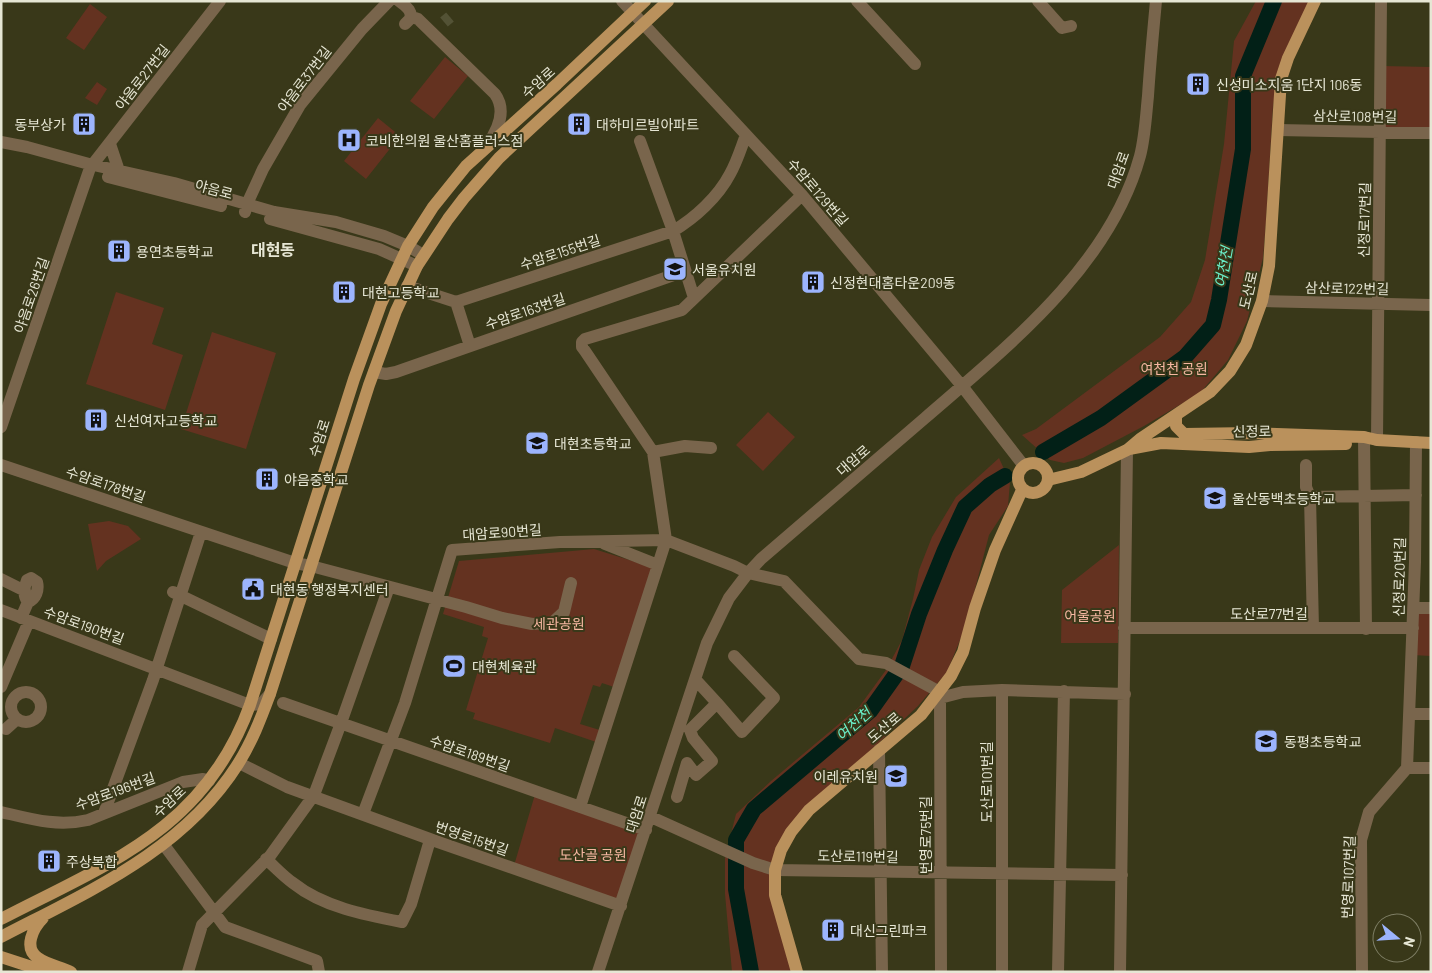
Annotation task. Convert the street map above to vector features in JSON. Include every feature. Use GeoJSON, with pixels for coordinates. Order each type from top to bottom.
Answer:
{"type":"FeatureCollection","features":[{"type":"Feature","properties":{"kind":"main road","name":"수암로"},"geometry":{"type":"LineString","coordinates":[[1,919],[98,869],[144,842],[181,813],[209,781],[230,751],[240,732],[354,379],[381,304],[408,246],[452,182],[481,152],[558,84],[645,1]]}},
{"type":"Feature","properties":{"kind":"main road","name":"수암로"},"geometry":{"type":"LineString","coordinates":[[1,937],[106,882],[164,845],[191,822],[209,803],[239,763],[252,738],[270,694],[392,320],[420,261],[464,198],[499,158],[668,1]]}},
{"type":"Feature","properties":{"kind":"main road","name":"도산로"},"geometry":{"type":"LineString","coordinates":[[1048,480],[1081,472],[1127,450],[1153,430],[1210,392],[1230,371],[1246,345],[1262,301],[1269,266],[1282,79],[1288,58],[1315,1]]}},
{"type":"Feature","properties":{"kind":"main road"},"geometry":{"type":"LineString","coordinates":[[1176,415],[1176,426],[1184,434]]}},
{"type":"Feature","properties":{"kind":"main road","name":"신정로"},"geometry":{"type":"LineString","coordinates":[[1153,430],[1176,434],[1252,433],[1364,441]]}},
{"type":"Feature","properties":{"kind":"main road","name":"신정로"},"geometry":{"type":"LineString","coordinates":[[1127,450],[1161,443],[1249,447],[1377,440],[1431,443]]}},
{"type":"Feature","properties":{"kind":"main road"},"geometry":{"type":"LineString","coordinates":[[1020,461],[1042,466],[1046,471],[1048,480],[1043,490],[1036,494],[1022,490],[1017,479],[1020,461]]}},
{"type":"Feature","properties":{"kind":"main road","name":"도산로"},"geometry":{"type":"LineString","coordinates":[[797,972],[774,887],[775,870],[784,844],[809,810],[921,715],[939,695],[963,652],[975,608],[995,550],[1022,490]]}},
{"type":"Feature","properties":{"kind":"main road"},"geometry":{"type":"LineString","coordinates":[[50,912],[39,922],[33,933],[30,943],[32,951],[38,958],[71,972]]}},
{"type":"Feature","properties":{"kind":"main road"},"geometry":{"type":"LineString","coordinates":[[1,957],[47,972]]}},
{"type":"Feature","properties":{"kind":"street","name":"야음로27번길"},"geometry":{"type":"LineString","coordinates":[[91,168],[220,1]]}},
{"type":"Feature","properties":{"kind":"street","name":"야음로37번길"},"geometry":{"type":"LineString","coordinates":[[246,208],[263,169],[300,104],[362,29],[389,1]]}},
{"type":"Feature","properties":{"kind":"street"},"geometry":{"type":"LineString","coordinates":[[399,1],[411,14],[407,22],[414,17],[418,19],[499,99],[500,121],[493,136],[481,152]]}},
{"type":"Feature","properties":{"kind":"street","name":"수암로129번길"},"geometry":{"type":"LineString","coordinates":[[622,1],[802,195],[962,386],[1020,461]]}},
{"type":"Feature","properties":{"kind":"street"},"geometry":{"type":"LineString","coordinates":[[857,1],[914,64]]}},
{"type":"Feature","properties":{"kind":"street"},"geometry":{"type":"LineString","coordinates":[[1038,1],[1062,28],[1071,26]]}},
{"type":"Feature","properties":{"kind":"street","name":"대암로"},"geometry":{"type":"LineString","coordinates":[[598,972],[651,817],[695,679],[714,625],[729,598],[748,573],[785,539],[962,386],[1047,307],[1085,264],[1113,221],[1128,191],[1141,154],[1156,1]]}},
{"type":"Feature","properties":{"kind":"street","name":"신정로17번길"},"geometry":{"type":"LineString","coordinates":[[1377,440],[1380,1]]}},
{"type":"Feature","properties":{"kind":"street","name":"삼산로108번길"},"geometry":{"type":"LineString","coordinates":[[1278,130],[1431,132]]}},
{"type":"Feature","properties":{"kind":"street","name":"수암로155번길"},"geometry":{"type":"LineString","coordinates":[[456,302],[673,230],[691,219],[719,190],[730,175],[746,134]]}},
{"type":"Feature","properties":{"kind":"street"},"geometry":{"type":"LineString","coordinates":[[640,141],[673,230],[694,298]]}},
{"type":"Feature","properties":{"kind":"street"},"geometry":{"type":"LineString","coordinates":[[1,142],[27,147],[91,168]]}},
{"type":"Feature","properties":{"kind":"street"},"geometry":{"type":"LineString","coordinates":[[110,144],[119,171]]}},
{"type":"Feature","properties":{"kind":"street","name":"야음로"},"geometry":{"type":"LineString","coordinates":[[1,149],[91,168],[246,208],[336,222],[384,236],[408,246],[420,261]]}},
{"type":"Feature","properties":{"kind":"street","name":"야음로"},"geometry":{"type":"LineString","coordinates":[[91,168],[119,171],[174,183],[402,258],[420,261]]}},
{"type":"Feature","properties":{"kind":"street","name":"야음로26번길"},"geometry":{"type":"LineString","coordinates":[[1,427],[91,168]]}},
{"type":"Feature","properties":{"kind":"street"},"geometry":{"type":"LineString","coordinates":[[580,807],[666,540],[653,452],[582,347],[582,342],[585,339],[682,310],[802,195]]}},
{"type":"Feature","properties":{"kind":"street","name":"수암로163번길"},"geometry":{"type":"LineString","coordinates":[[374,372],[386,374],[396,372],[685,270]]}},
{"type":"Feature","properties":{"kind":"street"},"geometry":{"type":"LineString","coordinates":[[407,286],[456,302],[470,346]]}},
{"type":"Feature","properties":{"kind":"street","name":"삼산로122번길"},"geometry":{"type":"LineString","coordinates":[[1262,301],[1431,305]]}},
{"type":"Feature","properties":{"kind":"street"},"geometry":{"type":"LineString","coordinates":[[1364,441],[1366,629]]}},
{"type":"Feature","properties":{"kind":"street","name":"신정로20번길"},"geometry":{"type":"LineString","coordinates":[[1407,768],[1414,608],[1416,442]]}},
{"type":"Feature","properties":{"kind":"street"},"geometry":{"type":"LineString","coordinates":[[653,452],[685,446],[711,448]]}},
{"type":"Feature","properties":{"kind":"street"},"geometry":{"type":"LineString","coordinates":[[1120,972],[1127,450]]}},
{"type":"Feature","properties":{"kind":"street","name":"수암로178번길"},"geometry":{"type":"LineString","coordinates":[[1,465],[295,563],[311,566]]}},
{"type":"Feature","properties":{"kind":"street"},"geometry":{"type":"LineString","coordinates":[[1306,465],[1306,487],[1310,497],[1313,628]]}},
{"type":"Feature","properties":{"kind":"street"},"geometry":{"type":"LineString","coordinates":[[1310,497],[1416,495]]}},
{"type":"Feature","properties":{"kind":"street"},"geometry":{"type":"LineString","coordinates":[[104,813],[157,668],[177,594],[201,532]]}},
{"type":"Feature","properties":{"kind":"street","name":"대암로90번길"},"geometry":{"type":"LineString","coordinates":[[363,814],[405,703],[452,550],[560,542],[666,540],[748,573],[784,581],[859,659],[886,663],[939,695]]}},
{"type":"Feature","properties":{"kind":"street"},"geometry":{"type":"LineString","coordinates":[[601,542],[658,565]]}},
{"type":"Feature","properties":{"kind":"street"},"geometry":{"type":"LineString","coordinates":[[311,566],[502,618],[532,624],[552,622],[564,612],[571,582]]}},
{"type":"Feature","properties":{"kind":"street"},"geometry":{"type":"LineString","coordinates":[[1,579],[26,591],[25,619],[1,687]]}},
{"type":"Feature","properties":{"kind":"street"},"geometry":{"type":"LineString","coordinates":[[188,972],[202,924],[215,913],[266,859],[298,820],[314,795],[389,587]]}},
{"type":"Feature","properties":{"kind":"street"},"geometry":{"type":"LineString","coordinates":[[177,594],[271,639]]}},
{"type":"Feature","properties":{"kind":"street"},"geometry":{"type":"LineString","coordinates":[[1414,608],[1431,608]]}},
{"type":"Feature","properties":{"kind":"street","name":"수암로190번길"},"geometry":{"type":"LineString","coordinates":[[1,610],[250,705]]}},
{"type":"Feature","properties":{"kind":"street","name":"도산로77번길"},"geometry":{"type":"LineString","coordinates":[[1124,628],[1413,628]]}},
{"type":"Feature","properties":{"kind":"street"},"geometry":{"type":"LineString","coordinates":[[695,679],[742,732],[774,698],[734,656]]}},
{"type":"Feature","properties":{"kind":"street"},"geometry":{"type":"LineString","coordinates":[[939,695],[1002,690],[1125,694]]}},
{"type":"Feature","properties":{"kind":"street","name":"도산로101번길"},"geometry":{"type":"LineString","coordinates":[[1001,873],[1002,690]]}},
{"type":"Feature","properties":{"kind":"street"},"geometry":{"type":"LineString","coordinates":[[1058,972],[1064,691]]}},
{"type":"Feature","properties":{"kind":"street"},"geometry":{"type":"LineString","coordinates":[[23,692],[33,693],[40,700],[39,715],[32,721],[27,722],[17,719],[11,706],[15,697],[23,692]]}},
{"type":"Feature","properties":{"kind":"street"},"geometry":{"type":"LineString","coordinates":[[1,693],[15,697]]}},
{"type":"Feature","properties":{"kind":"street"},"geometry":{"type":"LineString","coordinates":[[250,705],[261,704],[270,694]]}},
{"type":"Feature","properties":{"kind":"street","name":"번영로75번길"},"geometry":{"type":"LineString","coordinates":[[939,695],[941,972]]}},
{"type":"Feature","properties":{"kind":"street","name":"수암로189번길"},"geometry":{"type":"LineString","coordinates":[[283,703],[646,830]]}},
{"type":"Feature","properties":{"kind":"street"},"geometry":{"type":"LineString","coordinates":[[687,763],[696,775],[712,760],[693,738],[690,730],[717,703]]}},
{"type":"Feature","properties":{"kind":"street"},"geometry":{"type":"LineString","coordinates":[[1409,714],[1431,714]]}},
{"type":"Feature","properties":{"kind":"street"},"geometry":{"type":"LineString","coordinates":[[6,729],[17,719]]}},
{"type":"Feature","properties":{"kind":"street"},"geometry":{"type":"LineString","coordinates":[[676,797],[693,738]]}},
{"type":"Feature","properties":{"kind":"street"},"geometry":{"type":"LineString","coordinates":[[879,750],[882,972]]}},
{"type":"Feature","properties":{"kind":"street","name":"번영로15번길"},"geometry":{"type":"LineString","coordinates":[[239,763],[287,786],[430,840],[621,906]]}},
{"type":"Feature","properties":{"kind":"street"},"geometry":{"type":"LineString","coordinates":[[1407,768],[1431,768]]}},
{"type":"Feature","properties":{"kind":"street","name":"번영로107번길"},"geometry":{"type":"LineString","coordinates":[[1362,972],[1361,840],[1369,812],[1407,768]]}},
{"type":"Feature","properties":{"kind":"street","name":"수암로196번길"},"geometry":{"type":"LineString","coordinates":[[1,812],[32,820],[61,824],[82,821],[183,782],[203,779],[209,781]]}},
{"type":"Feature","properties":{"kind":"street","name":"도산로119번길"},"geometry":{"type":"LineString","coordinates":[[651,817],[753,863],[775,870],[1122,875]]}},
{"type":"Feature","properties":{"kind":"street"},"geometry":{"type":"LineString","coordinates":[[266,859],[294,884],[322,900],[348,910],[402,922],[410,904],[430,840]]}},
{"type":"Feature","properties":{"kind":"street"},"geometry":{"type":"LineString","coordinates":[[164,845],[226,928],[317,961],[319,972]]}},
{"type":"Feature","properties":{"kind":"street"},"geometry":{"type":"LineString","coordinates":[[1001,873],[1002,972]]}},
{"type":"Feature","properties":{"kind":"green space","name":"여천천 공원"},"geometry":{"type":"Polygon","coordinates":[[[1256,1],[1311,1],[1279,77],[1273,106],[1263,258],[1247,321],[1228,360],[1200,393],[1144,426],[1083,458],[1064,463],[1050,460],[1022,435],[1036,429],[1160,337],[1191,302],[1205,260],[1224,144],[1234,41],[1256,1]]]}},
{"type":"Feature","properties":{"kind":"green space"},"geometry":{"type":"Polygon","coordinates":[[[90,4],[107,17],[84,50],[66,38],[90,4]]]}},
{"type":"Feature","properties":{"kind":"green space"},"geometry":{"type":"Polygon","coordinates":[[[445,57],[468,76],[434,119],[410,101],[445,57]]]}},
{"type":"Feature","properties":{"kind":"green space"},"geometry":{"type":"Polygon","coordinates":[[[1382,66],[1431,67],[1431,128],[1382,128],[1382,66]]]}},
{"type":"Feature","properties":{"kind":"green space"},"geometry":{"type":"Polygon","coordinates":[[[97,82],[107,89],[97,105],[85,98],[97,82]]]}},
{"type":"Feature","properties":{"kind":"green space"},"geometry":{"type":"Polygon","coordinates":[[[378,118],[400,136],[366,179],[344,161],[378,118]]]}},
{"type":"Feature","properties":{"kind":"green space"},"geometry":{"type":"Polygon","coordinates":[[[116,292],[164,308],[152,344],[183,355],[165,410],[86,384],[116,292]]]}},
{"type":"Feature","properties":{"kind":"green space"},"geometry":{"type":"Polygon","coordinates":[[[212,332],[276,353],[246,449],[181,429],[212,332]]]}},
{"type":"Feature","properties":{"kind":"green space"},"geometry":{"type":"Polygon","coordinates":[[[768,412],[795,437],[763,471],[736,445],[768,412]]]}},
{"type":"Feature","properties":{"kind":"green space"},"geometry":{"type":"Polygon","coordinates":[[[999,458],[1010,482],[1008,506],[989,535],[965,628],[947,672],[918,706],[836,783],[773,862],[792,972],[732,972],[725,894],[725,858],[736,814],[771,781],[859,707],[886,670],[902,640],[919,570],[932,537],[956,497],[999,458]]]}},
{"type":"Feature","properties":{"kind":"green space"},"geometry":{"type":"Polygon","coordinates":[[[109,521],[128,526],[141,539],[106,561],[97,571],[88,524],[109,521]]]}},
{"type":"Feature","properties":{"kind":"green space","name":"어울공원"},"geometry":{"type":"Polygon","coordinates":[[[1119,545],[1118,643],[1061,643],[1062,590],[1119,545]]]}},
{"type":"Feature","properties":{"kind":"green space","name":"세관공원"},"geometry":{"type":"Polygon","coordinates":[[[594,549],[655,568],[617,688],[602,683],[600,687],[593,685],[580,724],[603,731],[599,743],[555,728],[550,743],[473,719],[475,713],[466,710],[488,638],[482,636],[484,627],[443,614],[459,561],[594,549]]]}},
{"type":"Feature","properties":{"kind":"green space"},"geometry":{"type":"Polygon","coordinates":[[[1414,608],[1431,608],[1431,656],[1412,655],[1414,608]]]}},
{"type":"Feature","properties":{"kind":"green space","name":"도산골 공원"},"geometry":{"type":"Polygon","coordinates":[[[536,791],[646,830],[621,906],[513,869],[536,791]]]}},
{"type":"Feature","properties":{"kind":"waterway","name":"여천천"},"geometry":{"type":"LineString","coordinates":[[1043,452],[1101,418],[1185,357],[1213,325],[1219,300],[1243,149],[1243,76],[1274,1]]}},
{"type":"Feature","properties":{"kind":"waterway","name":"여천천"},"geometry":{"type":"LineString","coordinates":[[751,972],[736,889],[736,840],[754,809],[870,711],[902,666],[919,614],[965,507],[990,485],[1005,476]]}},
{"type":"Feature","properties":{"kind":"tunnel"},"geometry":{"type":"LineString","coordinates":[[444,22],[450,17]]}},
{"type":"Feature","properties":{"kind":"place","name":"신성미소지움 1단지 106동"},"geometry":{"type":"Point","coordinates":[1198,84]}},
{"type":"Feature","properties":{"kind":"place","name":"동부상가"},"geometry":{"type":"Point","coordinates":[84,124]}},
{"type":"Feature","properties":{"kind":"place","name":"대하미르빌아파트"},"geometry":{"type":"Point","coordinates":[579,124]}},
{"type":"Feature","properties":{"kind":"place","name":"코비한의원 울산홈플러스점"},"geometry":{"type":"Point","coordinates":[349,140]}},
{"type":"Feature","properties":{"kind":"place","name":"용연초등학교"},"geometry":{"type":"Point","coordinates":[119,251]}},
{"type":"Feature","properties":{"kind":"place","name":"서울유치원"},"geometry":{"type":"Point","coordinates":[675,269]}},
{"type":"Feature","properties":{"kind":"place","name":"신정현대홈타운209동"},"geometry":{"type":"Point","coordinates":[813,282]}},
{"type":"Feature","properties":{"kind":"place","name":"대현고등학교"},"geometry":{"type":"Point","coordinates":[344,292]}},
{"type":"Feature","properties":{"kind":"place","name":"신선여자고등학교"},"geometry":{"type":"Point","coordinates":[96,420]}},
{"type":"Feature","properties":{"kind":"place","name":"대현초등학교"},"geometry":{"type":"Point","coordinates":[537,443]}},
{"type":"Feature","properties":{"kind":"place","name":"야음중학교"},"geometry":{"type":"Point","coordinates":[267,479]}},
{"type":"Feature","properties":{"kind":"place","name":"울산동백초등학교"},"geometry":{"type":"Point","coordinates":[1215,498]}},
{"type":"Feature","properties":{"kind":"place","name":"대현동 행정복지센터"},"geometry":{"type":"Point","coordinates":[253,589]}},
{"type":"Feature","properties":{"kind":"place","name":"대현체육관"},"geometry":{"type":"Point","coordinates":[454,666]}},
{"type":"Feature","properties":{"kind":"place","name":"동평초등학교"},"geometry":{"type":"Point","coordinates":[1266,741]}},
{"type":"Feature","properties":{"kind":"place","name":"이레유치원"},"geometry":{"type":"Point","coordinates":[896,776]}},
{"type":"Feature","properties":{"kind":"place","name":"주상복합"},"geometry":{"type":"Point","coordinates":[49,861]}},
{"type":"Feature","properties":{"kind":"place","name":"대신그린파크"},"geometry":{"type":"Point","coordinates":[833,930]}},
{"type":"Feature","properties":{"kind":"district","name":"대현동"},"geometry":{"type":"Point","coordinates":[273,249]}}]}
